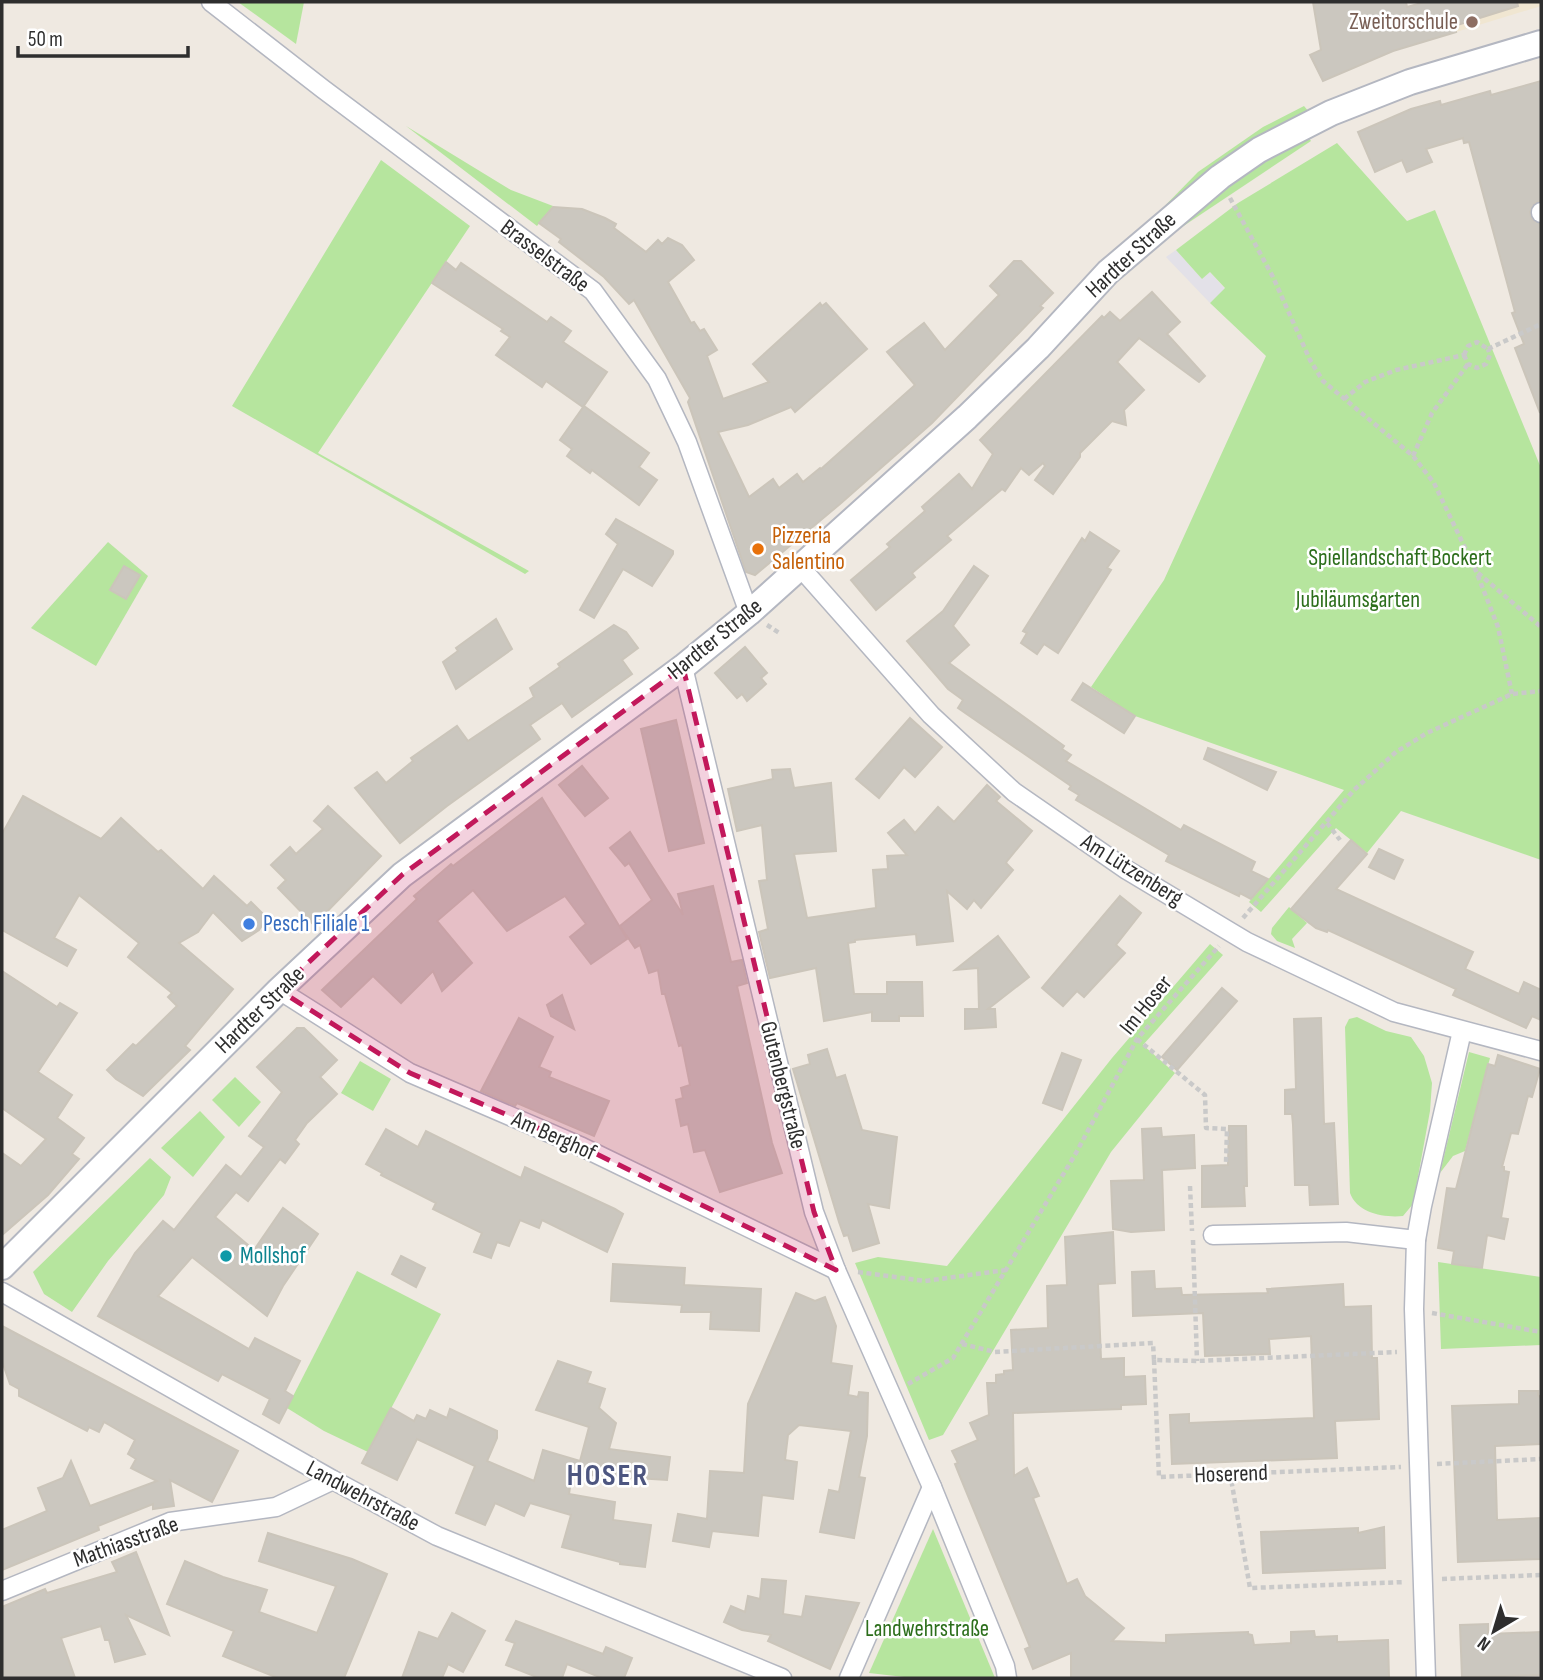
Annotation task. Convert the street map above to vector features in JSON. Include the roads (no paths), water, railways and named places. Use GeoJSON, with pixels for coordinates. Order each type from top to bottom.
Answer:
{"type":"FeatureCollection","features":[{"type":"Feature","properties":{"kind":"main road","name":"Hardter Straße"},"geometry":{"type":"LineString","coordinates":[[2,1267],[279,990],[402,875],[683,667],[749,613],[967,417],[1038,348],[1108,272],[1220,177],[1259,150],[1331,113],[1410,82],[1541,43]]}},
{"type":"Feature","properties":{"kind":"street","name":"Brasselstraße"},"geometry":{"type":"LineString","coordinates":[[211,2],[593,291],[657,379],[687,442],[749,613]]}},
{"type":"Feature","properties":{"kind":"street","name":"Am Lützenberg"},"geometry":{"type":"LineString","coordinates":[[801,568],[931,715],[1014,792],[1127,870],[1247,942],[1394,1012],[1541,1051]]}},
{"type":"Feature","properties":{"kind":"street","name":"Gutenbergstraße"},"geometry":{"type":"LineString","coordinates":[[683,667],[814,1212],[890,1397],[932,1488],[1005,1666],[1007,1678]]}},
{"type":"Feature","properties":{"kind":"street","name":"Am Berghof"},"geometry":{"type":"LineString","coordinates":[[279,990],[410,1073],[582,1147],[836,1270]]}},
{"type":"Feature","properties":{"kind":"street"},"geometry":{"type":"LineString","coordinates":[[1426,1678],[1414,1309],[1416,1240],[1462,1031]]}},
{"type":"Feature","properties":{"kind":"street"},"geometry":{"type":"LineString","coordinates":[[1213,1235],[1346,1232],[1416,1240]]}},
{"type":"Feature","properties":{"kind":"street","name":"Landwehrstraße"},"geometry":{"type":"LineString","coordinates":[[2,1292],[333,1480],[438,1536],[782,1678]]}},
{"type":"Feature","properties":{"kind":"street","name":"Mathiasstraße"},"geometry":{"type":"LineString","coordinates":[[2,1591],[170,1522],[276,1507],[333,1480]]}},
{"type":"Feature","properties":{"kind":"street"},"geometry":{"type":"LineString","coordinates":[[849,1678],[932,1488]]}},
{"type":"Feature","properties":{"kind":"place","name":"Zweitorschule"},"geometry":{"type":"Point","coordinates":[1472,22]}},
{"type":"Feature","properties":{"kind":"place","name":"Pizzeria Salentino"},"geometry":{"type":"Point","coordinates":[758,549]}},
{"type":"Feature","properties":{"kind":"place","name":"Pesch Filiale 1"},"geometry":{"type":"Point","coordinates":[249,924]}},
{"type":"Feature","properties":{"kind":"place","name":"Mollshof"},"geometry":{"type":"Point","coordinates":[226,1256]}},
{"type":"Feature","properties":{"kind":"district","name":"HOSER"},"geometry":{"type":"Point","coordinates":[608,1476]}},
{"type":"Feature","properties":{"kind":"park label","name":"Spiellandschaft Bockert"},"geometry":{"type":"Point","coordinates":[1400,558]}},
{"type":"Feature","properties":{"kind":"park label","name":"Jubiläumsgarten"},"geometry":{"type":"Point","coordinates":[1358,600]}}]}
